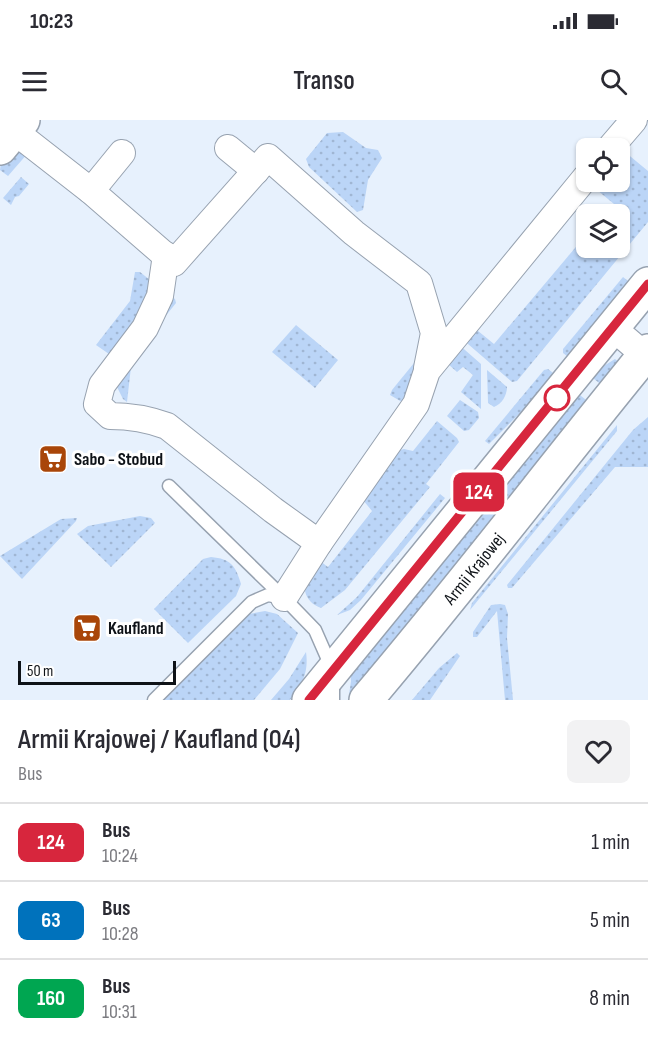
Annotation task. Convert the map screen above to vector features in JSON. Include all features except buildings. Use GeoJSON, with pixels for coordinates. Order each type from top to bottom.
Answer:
{"type":"FeatureCollection","features":[{"type":"Feature","properties":{"kind":"main road"},"geometry":{"type":"LineString","coordinates":[[309,700],[333,686],[648,284]]}},
{"type":"Feature","properties":{"kind":"main road","name":"Armii Krajowej"},"geometry":{"type":"LineString","coordinates":[[366,700],[436,617],[604,403],[647,355]]}},
{"type":"Feature","properties":{"kind":"street"},"geometry":{"type":"LineString","coordinates":[[619,138],[634,120]]}},
{"type":"Feature","properties":{"kind":"street"},"geometry":{"type":"LineString","coordinates":[[9,130],[39,148],[174,263],[268,157],[354,233],[419,283],[434,333],[427,371],[416,404],[318,543],[284,598]]}},
{"type":"Feature","properties":{"kind":"street"},"geometry":{"type":"LineString","coordinates":[[228,148],[256,171]]}},
{"type":"Feature","properties":{"kind":"street"},"geometry":{"type":"LineString","coordinates":[[91,191],[122,153]]}},
{"type":"Feature","properties":{"kind":"street"},"geometry":{"type":"LineString","coordinates":[[427,371],[576,189]]}},
{"type":"Feature","properties":{"kind":"street"},"geometry":{"type":"LineString","coordinates":[[166,255],[160,296],[145,328],[102,385],[98,405],[110,416],[148,419],[167,426],[318,543]]}},
{"type":"Feature","properties":{"kind":"street"},"geometry":{"type":"LineString","coordinates":[[613,328],[647,355]]}},
{"type":"Feature","properties":{"kind":"lane"},"geometry":{"type":"LineString","coordinates":[[169,486],[315,630],[333,686]]}},
{"type":"Feature","properties":{"kind":"lane"},"geometry":{"type":"LineString","coordinates":[[154,700],[252,602],[268,595],[284,598]]}},
{"type":"Feature","properties":{"kind":"shaded area"},"geometry":{"type":"Polygon","coordinates":[[[343,132],[366,148],[378,150],[382,158],[368,180],[363,210],[357,212],[309,167],[306,159],[327,133],[343,132]]]}},
{"type":"Feature","properties":{"kind":"shaded area"},"geometry":{"type":"Polygon","coordinates":[[[21,152],[28,153],[8,176],[0,170],[1,163],[21,152]]]}},
{"type":"Feature","properties":{"kind":"shaded area"},"geometry":{"type":"Polygon","coordinates":[[[630,156],[648,171],[648,222],[630,244],[630,204],[614,204],[599,192],[630,192],[630,156]]]}},
{"type":"Feature","properties":{"kind":"shaded area"},"geometry":{"type":"Polygon","coordinates":[[[21,177],[29,184],[19,196],[15,197],[11,205],[3,198],[21,177]]]}},
{"type":"Feature","properties":{"kind":"shaded area"},"geometry":{"type":"Polygon","coordinates":[[[576,247],[576,258],[618,258],[517,381],[512,382],[461,338],[472,326],[494,344],[576,247]]]}},
{"type":"Feature","properties":{"kind":"shaded area"},"geometry":{"type":"Polygon","coordinates":[[[135,272],[140,272],[150,280],[148,291],[135,320],[109,354],[96,345],[130,301],[135,272]]]}},
{"type":"Feature","properties":{"kind":"shaded area"},"geometry":{"type":"Polygon","coordinates":[[[623,277],[633,285],[572,360],[563,353],[563,349],[623,277]]]}},
{"type":"Feature","properties":{"kind":"shaded area"},"geometry":{"type":"Polygon","coordinates":[[[165,292],[175,299],[176,303],[132,358],[127,402],[115,383],[165,292]]]}},
{"type":"Feature","properties":{"kind":"shaded area"},"geometry":{"type":"Polygon","coordinates":[[[296,325],[338,360],[315,388],[272,352],[296,325]]]}},
{"type":"Feature","properties":{"kind":"shaded area"},"geometry":{"type":"Polygon","coordinates":[[[457,343],[481,364],[481,409],[461,392],[473,375],[463,367],[457,372],[448,364],[457,343]]]}},
{"type":"Feature","properties":{"kind":"shaded area"},"geometry":{"type":"Polygon","coordinates":[[[615,359],[620,363],[603,386],[589,375],[615,359]]]}},
{"type":"Feature","properties":{"kind":"shaded area"},"geometry":{"type":"Polygon","coordinates":[[[414,363],[412,394],[402,402],[390,395],[414,363]]]}},
{"type":"Feature","properties":{"kind":"shaded area"},"geometry":{"type":"Polygon","coordinates":[[[548,369],[557,376],[489,444],[485,441],[544,370],[548,369]]]}},
{"type":"Feature","properties":{"kind":"shaded area"},"geometry":{"type":"Polygon","coordinates":[[[487,370],[507,387],[504,399],[494,407],[488,403],[487,370]]]}},
{"type":"Feature","properties":{"kind":"shaded area"},"geometry":{"type":"Polygon","coordinates":[[[576,392],[590,403],[351,697],[349,695],[350,669],[576,392]]]}},
{"type":"Feature","properties":{"kind":"shaded area"},"geometry":{"type":"Polygon","coordinates":[[[460,400],[478,412],[479,418],[469,430],[464,431],[447,416],[460,400]]]}},
{"type":"Feature","properties":{"kind":"shaded area"},"geometry":{"type":"Polygon","coordinates":[[[648,417],[648,467],[615,467],[512,588],[508,588],[507,585],[633,430],[648,417]]]}},
{"type":"Feature","properties":{"kind":"shaded area"},"geometry":{"type":"Polygon","coordinates":[[[437,421],[459,442],[426,484],[430,487],[345,590],[321,608],[315,605],[309,600],[305,591],[320,561],[328,567],[372,511],[363,500],[396,451],[404,449],[413,451],[437,421]]]}},
{"type":"Feature","properties":{"kind":"shaded area"},"geometry":{"type":"Polygon","coordinates":[[[617,425],[617,431],[470,610],[472,603],[617,425]]]}},
{"type":"Feature","properties":{"kind":"shaded area"},"geometry":{"type":"Polygon","coordinates":[[[440,494],[445,498],[361,600],[350,610],[337,615],[357,597],[440,494]]]}},
{"type":"Feature","properties":{"kind":"shaded area"},"geometry":{"type":"Polygon","coordinates":[[[140,516],[151,518],[155,523],[111,567],[77,534],[88,526],[140,516]]]}},
{"type":"Feature","properties":{"kind":"shaded area"},"geometry":{"type":"Polygon","coordinates":[[[77,518],[22,579],[0,556],[61,519],[77,518]]]}},
{"type":"Feature","properties":{"kind":"shaded area"},"geometry":{"type":"Polygon","coordinates":[[[211,557],[228,561],[237,572],[241,584],[236,596],[188,643],[154,609],[203,559],[211,557]]]}},
{"type":"Feature","properties":{"kind":"shaded area"},"geometry":{"type":"Polygon","coordinates":[[[491,605],[505,605],[508,614],[507,638],[513,700],[505,700],[497,611],[477,637],[473,637],[473,632],[491,605]]]}},
{"type":"Feature","properties":{"kind":"shaded area"},"geometry":{"type":"Polygon","coordinates":[[[265,611],[277,614],[298,633],[280,669],[254,700],[160,700],[249,614],[265,611]]]}},
{"type":"Feature","properties":{"kind":"shaded area"},"geometry":{"type":"Polygon","coordinates":[[[306,652],[305,672],[290,700],[271,700],[289,679],[306,652]]]}},
{"type":"Feature","properties":{"kind":"shaded area"},"geometry":{"type":"Polygon","coordinates":[[[457,653],[460,656],[430,700],[412,700],[439,668],[457,653]]]}},
{"type":"Feature","properties":{"kind":"bus line","name":"124"},"geometry":{"type":"LineString","coordinates":[[309,700],[648,284]]}},
{"type":"Feature","properties":{"kind":"place","name":"Sabo - Stobud"},"geometry":{"type":"Point","coordinates":[53,459]}},
{"type":"Feature","properties":{"kind":"place","name":"Kaufland"},"geometry":{"type":"Point","coordinates":[87,628]}}]}
